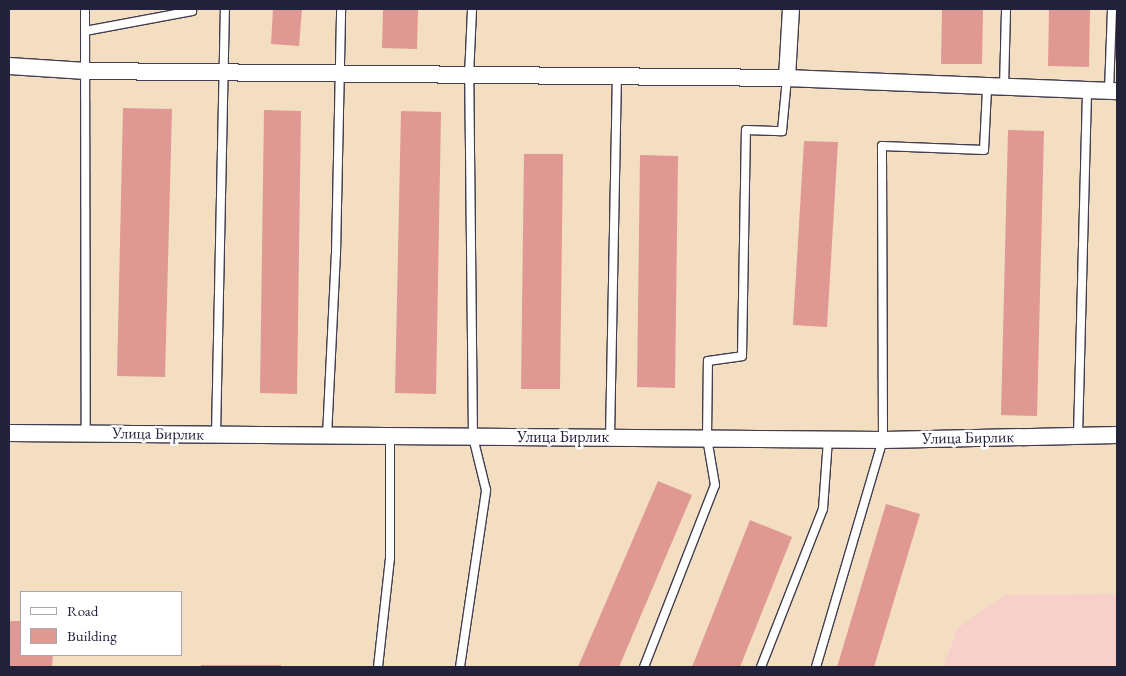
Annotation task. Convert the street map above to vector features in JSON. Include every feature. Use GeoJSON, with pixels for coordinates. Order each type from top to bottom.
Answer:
{"type":"FeatureCollection","features":[{"type":"Feature","properties":{"kind":"street"},"geometry":{"type":"LineString","coordinates":[[787,78],[791,9]]}},
{"type":"Feature","properties":{"kind":"street"},"geometry":{"type":"LineString","coordinates":[[9,66],[86,71],[787,78],[986,88],[1087,92],[1113,91]]}},
{"type":"Feature","properties":{"kind":"street","name":"Улица Бирлик"},"geometry":{"type":"LineString","coordinates":[[9,433],[883,440],[1117,435]]}},
{"type":"Feature","properties":{"kind":"lane"},"geometry":{"type":"LineString","coordinates":[[85,9],[86,433]]}},
{"type":"Feature","properties":{"kind":"lane"},"geometry":{"type":"LineString","coordinates":[[85,31],[192,12],[192,9]]}},
{"type":"Feature","properties":{"kind":"lane"},"geometry":{"type":"LineString","coordinates":[[216,435],[223,71],[226,9]]}},
{"type":"Feature","properties":{"kind":"lane"},"geometry":{"type":"LineString","coordinates":[[327,436],[341,9]]}},
{"type":"Feature","properties":{"kind":"lane"},"geometry":{"type":"LineString","coordinates":[[460,667],[486,490],[473,437],[470,76],[472,9]]}},
{"type":"Feature","properties":{"kind":"lane"},"geometry":{"type":"LineString","coordinates":[[1004,88],[1006,9]]}},
{"type":"Feature","properties":{"kind":"lane"},"geometry":{"type":"LineString","coordinates":[[1112,9],[1113,91]]}},
{"type":"Feature","properties":{"kind":"lane"},"geometry":{"type":"LineString","coordinates":[[610,438],[617,77]]}},
{"type":"Feature","properties":{"kind":"lane"},"geometry":{"type":"LineString","coordinates":[[644,667],[715,485],[707,438],[708,361],[742,356],[746,130],[782,131],[787,78]]}},
{"type":"Feature","properties":{"kind":"lane"},"geometry":{"type":"LineString","coordinates":[[816,667],[883,440],[882,146],[984,150],[986,88]]}},
{"type":"Feature","properties":{"kind":"lane"},"geometry":{"type":"LineString","coordinates":[[1078,436],[1087,92]]}},
{"type":"Feature","properties":{"kind":"lane"},"geometry":{"type":"LineString","coordinates":[[378,667],[390,558],[390,436]]}},
{"type":"Feature","properties":{"kind":"lane"},"geometry":{"type":"LineString","coordinates":[[761,667],[823,509],[828,439]]}},
{"type":"Feature","properties":{"kind":"shaded area"},"geometry":{"type":"Polygon","coordinates":[[[1117,594],[1117,667],[943,667],[958,628],[1006,595],[1117,594]]]}},
{"type":"Feature","properties":{"kind":"building"},"geometry":{"type":"Polygon","coordinates":[[[273,9],[302,9],[299,46],[271,44],[273,9]]]}},
{"type":"Feature","properties":{"kind":"building"},"geometry":{"type":"Polygon","coordinates":[[[383,9],[418,9],[417,49],[382,48],[383,9]]]}},
{"type":"Feature","properties":{"kind":"building"},"geometry":{"type":"Polygon","coordinates":[[[942,9],[983,9],[982,64],[941,64],[942,9]]]}},
{"type":"Feature","properties":{"kind":"building"},"geometry":{"type":"Polygon","coordinates":[[[1049,9],[1090,9],[1089,67],[1048,66],[1049,9]]]}},
{"type":"Feature","properties":{"kind":"building"},"geometry":{"type":"Polygon","coordinates":[[[123,108],[172,109],[165,377],[117,376],[123,108]]]}},
{"type":"Feature","properties":{"kind":"building"},"geometry":{"type":"Polygon","coordinates":[[[264,110],[301,111],[297,394],[260,393],[264,110]]]}},
{"type":"Feature","properties":{"kind":"building"},"geometry":{"type":"Polygon","coordinates":[[[401,111],[441,112],[436,394],[395,393],[401,111]]]}},
{"type":"Feature","properties":{"kind":"building"},"geometry":{"type":"Polygon","coordinates":[[[1008,130],[1044,131],[1037,416],[1001,415],[1008,130]]]}},
{"type":"Feature","properties":{"kind":"building"},"geometry":{"type":"Polygon","coordinates":[[[804,141],[838,142],[827,327],[793,325],[804,141]]]}},
{"type":"Feature","properties":{"kind":"building"},"geometry":{"type":"Polygon","coordinates":[[[524,154],[563,154],[560,389],[521,389],[524,154]]]}},
{"type":"Feature","properties":{"kind":"building"},"geometry":{"type":"Polygon","coordinates":[[[640,155],[678,156],[675,388],[637,387],[640,155]]]}},
{"type":"Feature","properties":{"kind":"building"},"geometry":{"type":"Polygon","coordinates":[[[658,481],[692,495],[619,667],[578,667],[658,481]]]}},
{"type":"Feature","properties":{"kind":"building"},"geometry":{"type":"Polygon","coordinates":[[[886,504],[920,514],[874,667],[837,667],[886,504]]]}},
{"type":"Feature","properties":{"kind":"building"},"geometry":{"type":"Polygon","coordinates":[[[750,520],[792,537],[740,667],[692,667],[750,520]]]}},
{"type":"Feature","properties":{"kind":"building"},"geometry":{"type":"Polygon","coordinates":[[[9,621],[20,621],[20,656],[53,656],[52,667],[9,667],[9,621]]]}},
{"type":"Feature","properties":{"kind":"building"},"geometry":{"type":"Polygon","coordinates":[[[201,665],[281,665],[281,667],[201,667],[201,665]]]}}]}
